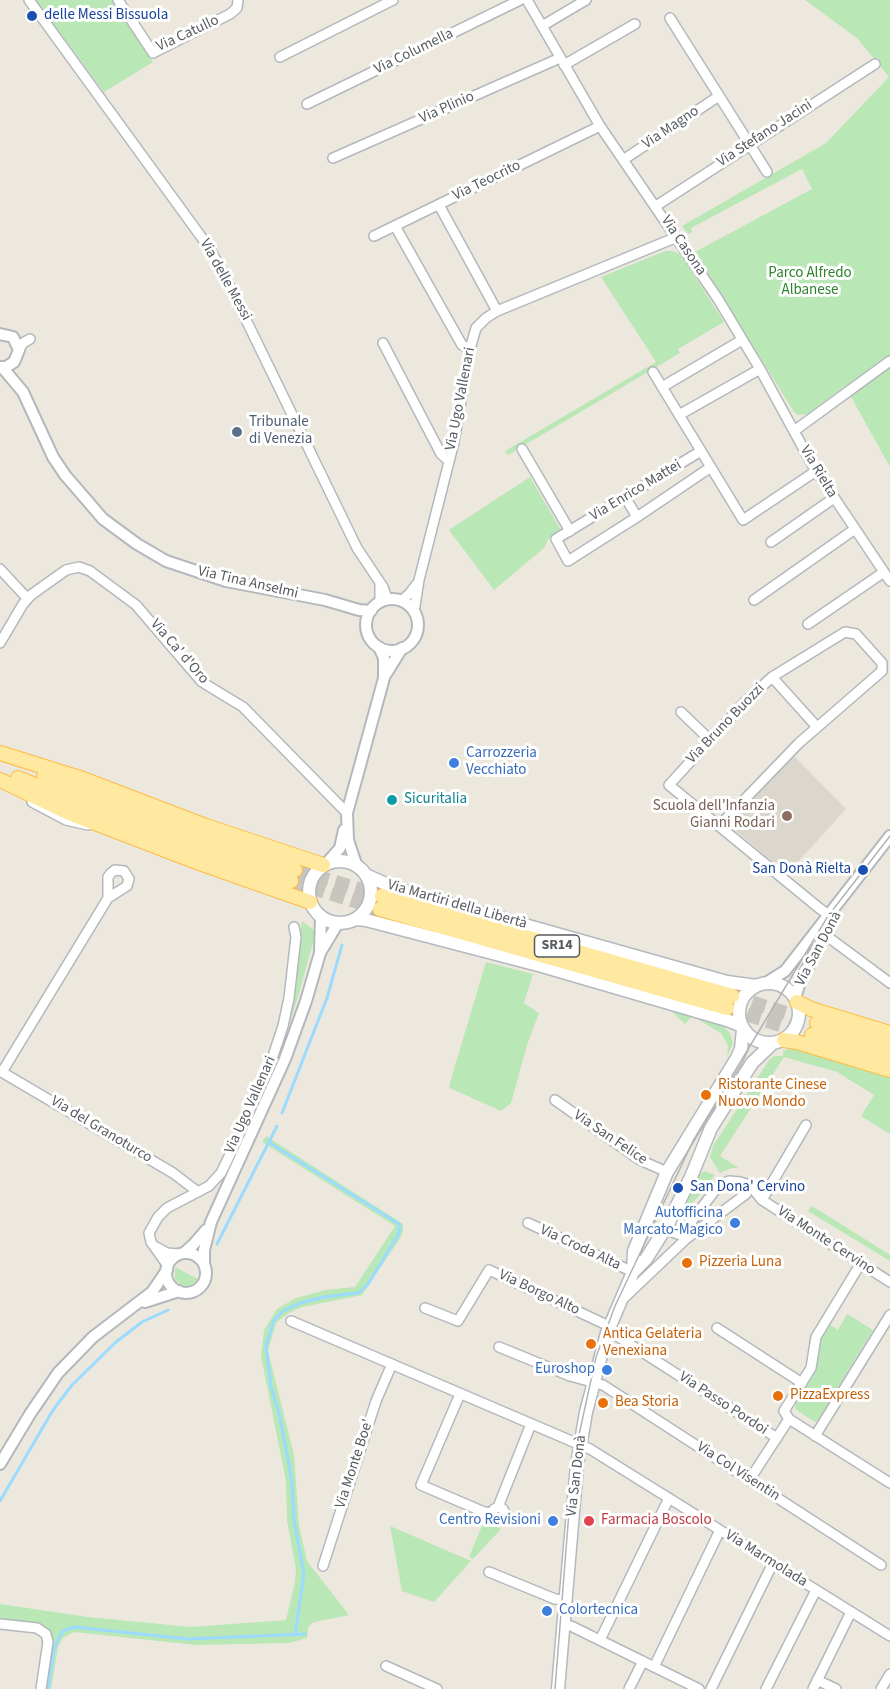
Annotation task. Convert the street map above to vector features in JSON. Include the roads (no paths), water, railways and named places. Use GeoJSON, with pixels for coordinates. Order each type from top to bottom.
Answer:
{"type":"FeatureCollection","features":[{"type":"Feature","properties":{"kind":"main road"},"geometry":{"type":"LineString","coordinates":[[0,755],[83,779],[206,826],[325,865]]}},
{"type":"Feature","properties":{"kind":"main road"},"geometry":{"type":"LineString","coordinates":[[0,755],[148,818],[293,875],[126,823],[0,771]]}},
{"type":"Feature","properties":{"kind":"main road"},"geometry":{"type":"LineString","coordinates":[[0,780],[54,807],[310,902]]}},
{"type":"Feature","properties":{"kind":"main road"},"geometry":{"type":"LineString","coordinates":[[356,919],[364,913],[372,895],[368,876],[356,864],[346,861],[336,861],[315,872],[310,881],[310,902],[321,917],[338,923],[356,919],[366,920],[542,966],[727,1020],[742,1028],[758,1042],[797,1042],[890,1070]]}},
{"type":"Feature","properties":{"kind":"main road","name":"Via Martiri della Libertà"},"geometry":{"type":"LineString","coordinates":[[368,876],[397,889],[727,982],[761,985]]}},
{"type":"Feature","properties":{"kind":"main road","name":"Via Martiri della Libertà"},"geometry":{"type":"LineString","coordinates":[[381,903],[730,1002]]}},
{"type":"Feature","properties":{"kind":"main road","name":"Via San Donà"},"geometry":{"type":"LineString","coordinates":[[558,1689],[580,1444],[608,1329],[633,1272],[646,1259],[668,1224],[711,1128],[752,1063],[794,1031],[798,1023],[799,1010],[796,1000],[785,988],[761,985],[749,991],[741,1002],[739,1014],[742,1028],[741,1049],[667,1172],[634,1251],[633,1272]]}},
{"type":"Feature","properties":{"kind":"main road"},"geometry":{"type":"LineString","coordinates":[[796,1000],[811,1009],[890,1033]]}},
{"type":"Feature","properties":{"kind":"main road"},"geometry":{"type":"LineString","coordinates":[[890,1045],[815,1029],[890,1058]]}},
{"type":"Feature","properties":{"kind":"street","name":"Via delle Messi"},"geometry":{"type":"LineString","coordinates":[[29,0],[214,255],[357,548],[380,585],[384,601]]}},
{"type":"Feature","properties":{"kind":"street","name":"Via Catullo"},"geometry":{"type":"LineString","coordinates":[[118,0],[153,53],[230,14],[237,8],[238,0]]}},
{"type":"Feature","properties":{"kind":"street"},"geometry":{"type":"LineString","coordinates":[[280,57],[393,0]]}},
{"type":"Feature","properties":{"kind":"street","name":"Via Columella"},"geometry":{"type":"LineString","coordinates":[[307,104],[520,0]]}},
{"type":"Feature","properties":{"kind":"street","name":"Via Casona"},"geometry":{"type":"LineString","coordinates":[[527,0],[600,126],[718,299],[794,431]]}},
{"type":"Feature","properties":{"kind":"street"},"geometry":{"type":"LineString","coordinates":[[542,26],[586,0]]}},
{"type":"Feature","properties":{"kind":"street"},"geometry":{"type":"LineString","coordinates":[[670,18],[767,172]]}},
{"type":"Feature","properties":{"kind":"street"},"geometry":{"type":"LineString","coordinates":[[562,61],[635,24]]}},
{"type":"Feature","properties":{"kind":"street","name":"Via Plinio"},"geometry":{"type":"LineString","coordinates":[[333,158],[562,61]]}},
{"type":"Feature","properties":{"kind":"street","name":"Via Stefano Jacini"},"geometry":{"type":"LineString","coordinates":[[656,206],[875,64]]}},
{"type":"Feature","properties":{"kind":"street","name":"Via Magno"},"geometry":{"type":"LineString","coordinates":[[623,160],[719,96]]}},
{"type":"Feature","properties":{"kind":"street","name":"Via Teocrito"},"geometry":{"type":"LineString","coordinates":[[374,236],[600,126]]}},
{"type":"Feature","properties":{"kind":"street"},"geometry":{"type":"LineString","coordinates":[[439,205],[497,311]]}},
{"type":"Feature","properties":{"kind":"street"},"geometry":{"type":"LineString","coordinates":[[395,226],[462,345],[470,349]]}},
{"type":"Feature","properties":{"kind":"street","name":"Via Ugo Vallenari"},"geometry":{"type":"LineString","coordinates":[[414,612],[418,580],[449,461],[476,328],[497,311],[677,237]]}},
{"type":"Feature","properties":{"kind":"street"},"geometry":{"type":"LineString","coordinates":[[5,334],[29,337],[10,365],[1,367],[22,392]]}},
{"type":"Feature","properties":{"kind":"street"},"geometry":{"type":"LineString","coordinates":[[5,334],[17,355],[22,392]]}},
{"type":"Feature","properties":{"kind":"street"},"geometry":{"type":"LineString","coordinates":[[662,387],[742,340]]}},
{"type":"Feature","properties":{"kind":"street"},"geometry":{"type":"LineString","coordinates":[[383,343],[436,446],[444,458],[449,461]]}},
{"type":"Feature","properties":{"kind":"street","name":"Via Rielta"},"geometry":{"type":"LineString","coordinates":[[890,361],[794,431],[816,471],[890,581]]}},
{"type":"Feature","properties":{"kind":"street"},"geometry":{"type":"LineString","coordinates":[[679,415],[760,369]]}},
{"type":"Feature","properties":{"kind":"street"},"geometry":{"type":"LineString","coordinates":[[653,372],[743,520],[816,471]]}},
{"type":"Feature","properties":{"kind":"street","name":"Via Tina Anselmi"},"geometry":{"type":"LineString","coordinates":[[22,392],[53,457],[65,475],[103,519],[137,544],[166,561],[226,581],[371,610]]}},
{"type":"Feature","properties":{"kind":"street"},"geometry":{"type":"LineString","coordinates":[[522,450],[570,531]]}},
{"type":"Feature","properties":{"kind":"street","name":"Via Enrico Mattei"},"geometry":{"type":"LineString","coordinates":[[637,517],[568,561],[556,539],[701,452]]}},
{"type":"Feature","properties":{"kind":"street"},"geometry":{"type":"LineString","coordinates":[[625,497],[637,517],[711,467]]}},
{"type":"Feature","properties":{"kind":"street"},"geometry":{"type":"LineString","coordinates":[[771,542],[834,498]]}},
{"type":"Feature","properties":{"kind":"street"},"geometry":{"type":"LineString","coordinates":[[754,600],[855,529]]}},
{"type":"Feature","properties":{"kind":"street"},"geometry":{"type":"LineString","coordinates":[[0,568],[27,598],[0,643]]}},
{"type":"Feature","properties":{"kind":"street","name":"Via Ca' d'Oro"},"geometry":{"type":"LineString","coordinates":[[27,598],[66,570],[73,568],[84,568],[104,579],[144,612],[202,682],[243,707],[347,816]]}},
{"type":"Feature","properties":{"kind":"street"},"geometry":{"type":"LineString","coordinates":[[808,624],[884,572]]}},
{"type":"Feature","properties":{"kind":"street","name":"Via Ugo Vallenari"},"geometry":{"type":"LineString","coordinates":[[401,601],[410,593],[418,580]]}},
{"type":"Feature","properties":{"kind":"street"},"geometry":{"type":"LineString","coordinates":[[384,601],[401,601],[408,604],[414,612],[418,623],[417,631],[409,644],[402,648],[394,651],[379,647],[373,642],[367,628],[368,616],[371,610],[384,601]]}},
{"type":"Feature","properties":{"kind":"street","name":"Via Tina Anselmi"},"geometry":{"type":"LineString","coordinates":[[342,606],[367,628]]}},
{"type":"Feature","properties":{"kind":"street","name":"Via Bruno Buozzi"},"geometry":{"type":"LineString","coordinates":[[719,826],[799,743],[880,673],[883,668],[882,663],[856,634],[845,632],[772,677],[743,704],[669,785],[719,826],[831,917]]}},
{"type":"Feature","properties":{"kind":"street"},"geometry":{"type":"LineString","coordinates":[[325,865],[340,848],[384,678],[384,658],[379,647]]}},
{"type":"Feature","properties":{"kind":"street"},"geometry":{"type":"LineString","coordinates":[[384,678],[402,648]]}},
{"type":"Feature","properties":{"kind":"street"},"geometry":{"type":"LineString","coordinates":[[772,677],[817,728]]}},
{"type":"Feature","properties":{"kind":"street"},"geometry":{"type":"LineString","coordinates":[[681,712],[710,740]]}},
{"type":"Feature","properties":{"kind":"street"},"geometry":{"type":"LineString","coordinates":[[0,787],[66,820],[105,827]]}},
{"type":"Feature","properties":{"kind":"street"},"geometry":{"type":"LineString","coordinates":[[347,816],[350,848],[356,864]]}},
{"type":"Feature","properties":{"kind":"street"},"geometry":{"type":"LineString","coordinates":[[831,917],[890,836]]}},
{"type":"Feature","properties":{"kind":"street","name":"Via San Donà"},"geometry":{"type":"LineString","coordinates":[[761,985],[783,974],[821,932],[890,845]]}},
{"type":"Feature","properties":{"kind":"street","name":"Via del Granoturco"},"geometry":{"type":"LineString","coordinates":[[108,898],[1,1072],[173,1173],[198,1192]]}},
{"type":"Feature","properties":{"kind":"street","name":"Via Ugo Vallenari"},"geometry":{"type":"LineString","coordinates":[[139,1304],[179,1291],[190,1292],[201,1286],[206,1278],[204,1250],[212,1222],[285,1059],[306,1001],[320,953],[321,917]]}},
{"type":"Feature","properties":{"kind":"street","name":"Via Ugo Vallenari"},"geometry":{"type":"LineString","coordinates":[[320,953],[338,923]]}},
{"type":"Feature","properties":{"kind":"street","name":"Via Ugo Vallenari"},"geometry":{"type":"LineString","coordinates":[[154,1245],[149,1233],[158,1217],[174,1204],[209,1186],[221,1173],[272,1059],[289,998],[296,937],[294,927]]}},
{"type":"Feature","properties":{"kind":"street"},"geometry":{"type":"LineString","coordinates":[[821,932],[889,981]]}},
{"type":"Feature","properties":{"kind":"street","name":"Via San Donà"},"geometry":{"type":"LineString","coordinates":[[796,1000],[800,982],[820,947],[821,932]]}},
{"type":"Feature","properties":{"kind":"street","name":"Via San Felice"},"geometry":{"type":"LineString","coordinates":[[555,1100],[640,1160],[667,1172]]}},
{"type":"Feature","properties":{"kind":"street","name":"Via Monte Cervino"},"geometry":{"type":"LineString","coordinates":[[762,1200],[806,1125]]}},
{"type":"Feature","properties":{"kind":"street"},"geometry":{"type":"LineString","coordinates":[[618,1303],[686,1239],[731,1203],[746,1194],[750,1185],[735,1180],[719,1185],[681,1235],[672,1232],[668,1224]]}},
{"type":"Feature","properties":{"kind":"street","name":"Via Monte Cervino"},"geometry":{"type":"LineString","coordinates":[[750,1185],[762,1200]]}},
{"type":"Feature","properties":{"kind":"street","name":"Via Monte Cervino"},"geometry":{"type":"LineString","coordinates":[[741,1198],[747,1196],[762,1200],[890,1282]]}},
{"type":"Feature","properties":{"kind":"street","name":"Via Ugo Vallenari"},"geometry":{"type":"LineString","coordinates":[[0,1464],[58,1373],[93,1337],[139,1304],[157,1287],[167,1268],[199,1239],[212,1222]]}},
{"type":"Feature","properties":{"kind":"street","name":"Via Croda Alta"},"geometry":{"type":"LineString","coordinates":[[528,1223],[633,1272]]}},
{"type":"Feature","properties":{"kind":"street"},"geometry":{"type":"LineString","coordinates":[[154,1245],[167,1253],[194,1254],[204,1264]]}},
{"type":"Feature","properties":{"kind":"street"},"geometry":{"type":"LineString","coordinates":[[154,1245],[167,1268],[170,1284],[179,1291]]}},
{"type":"Feature","properties":{"kind":"street"},"geometry":{"type":"LineString","coordinates":[[634,1251],[654,1262],[662,1261]]}},
{"type":"Feature","properties":{"kind":"street"},"geometry":{"type":"LineString","coordinates":[[717,1328],[802,1383],[812,1368],[816,1337],[861,1263]]}},
{"type":"Feature","properties":{"kind":"street","name":"Via Borgo Alto"},"geometry":{"type":"LineString","coordinates":[[425,1308],[458,1321],[489,1270],[608,1329]]}},
{"type":"Feature","properties":{"kind":"street"},"geometry":{"type":"LineString","coordinates":[[815,1436],[890,1315]]}},
{"type":"Feature","properties":{"kind":"street"},"geometry":{"type":"LineString","coordinates":[[291,1321],[580,1444]]}},
{"type":"Feature","properties":{"kind":"street","name":"Via Passo Pordoi"},"geometry":{"type":"LineString","coordinates":[[608,1329],[777,1438]]}},
{"type":"Feature","properties":{"kind":"street","name":"Via Col Visentin"},"geometry":{"type":"LineString","coordinates":[[499,1347],[603,1385],[881,1565]]}},
{"type":"Feature","properties":{"kind":"street","name":"Via Monte Boe'"},"geometry":{"type":"LineString","coordinates":[[323,1566],[376,1401],[392,1364]]}},
{"type":"Feature","properties":{"kind":"street","name":"Via Passo Pordoi"},"geometry":{"type":"LineString","coordinates":[[750,1479],[789,1419],[784,1411],[802,1383]]}},
{"type":"Feature","properties":{"kind":"street"},"geometry":{"type":"LineString","coordinates":[[460,1394],[421,1485],[484,1512],[495,1510],[531,1424]]}},
{"type":"Feature","properties":{"kind":"street"},"geometry":{"type":"LineString","coordinates":[[789,1419],[890,1483]]}},
{"type":"Feature","properties":{"kind":"street","name":"Via Marmolada"},"geometry":{"type":"LineString","coordinates":[[580,1444],[890,1636]]}},
{"type":"Feature","properties":{"kind":"street"},"geometry":{"type":"LineString","coordinates":[[600,1640],[669,1498]]}},
{"type":"Feature","properties":{"kind":"street"},"geometry":{"type":"LineString","coordinates":[[654,1667],[720,1530]]}},
{"type":"Feature","properties":{"kind":"street"},"geometry":{"type":"LineString","coordinates":[[711,1689],[773,1563]]}},
{"type":"Feature","properties":{"kind":"street"},"geometry":{"type":"LineString","coordinates":[[489,1572],[555,1599],[566,1600]]}},
{"type":"Feature","properties":{"kind":"street"},"geometry":{"type":"LineString","coordinates":[[766,1689],[816,1590]]}},
{"type":"Feature","properties":{"kind":"street"},"geometry":{"type":"LineString","coordinates":[[837,1689],[815,1684],[851,1612]]}},
{"type":"Feature","properties":{"kind":"street"},"geometry":{"type":"LineString","coordinates":[[0,1624],[37,1628],[46,1634],[48,1642],[41,1689]]}},
{"type":"Feature","properties":{"kind":"street"},"geometry":{"type":"LineString","coordinates":[[563,1624],[698,1689]]}},
{"type":"Feature","properties":{"kind":"street"},"geometry":{"type":"LineString","coordinates":[[630,1689],[643,1661]]}},
{"type":"Feature","properties":{"kind":"street"},"geometry":{"type":"LineString","coordinates":[[386,1666],[408,1678],[437,1689]]}},
{"type":"Feature","properties":{"kind":"street"},"geometry":{"type":"LineString","coordinates":[[880,1689],[890,1674]]}},
{"type":"Feature","properties":{"kind":"waterway"},"geometry":{"type":"LineString","coordinates":[[282,1113],[327,998],[342,945]]}},
{"type":"Feature","properties":{"kind":"waterway"},"geometry":{"type":"LineString","coordinates":[[217,1244],[277,1126]]}},
{"type":"Feature","properties":{"kind":"waterway"},"geometry":{"type":"LineString","coordinates":[[270,1143],[399,1224],[400,1227],[398,1235],[368,1284],[361,1291],[300,1303],[283,1311],[274,1320],[266,1345],[271,1387],[287,1453],[292,1483],[294,1521],[304,1573],[295,1635]]}},
{"type":"Feature","properties":{"kind":"waterway"},"geometry":{"type":"LineString","coordinates":[[0,1501],[53,1410],[72,1385],[116,1342],[142,1322],[168,1310]]}},
{"type":"Feature","properties":{"kind":"waterway"},"geometry":{"type":"LineString","coordinates":[[48,1689],[54,1649],[58,1639],[63,1631],[74,1627],[188,1639],[305,1634]]}},
{"type":"Feature","properties":{"kind":"tunnel"},"geometry":{"type":"LineString","coordinates":[[295,870],[382,896]]}},
{"type":"Feature","properties":{"kind":"tunnel"},"geometry":{"type":"LineString","coordinates":[[291,881],[380,909]]}},
{"type":"Feature","properties":{"kind":"tunnel"},"geometry":{"type":"LineString","coordinates":[[732,996],[817,1023]]}},
{"type":"Feature","properties":{"kind":"tunnel"},"geometry":{"type":"LineString","coordinates":[[727,1008],[812,1035]]}},
{"type":"Feature","properties":{"kind":"tram line"},"geometry":{"type":"LineString","coordinates":[[555,1689],[570,1499],[577,1444],[596,1357],[615,1306],[693,1141],[828,916],[890,836]]}},
{"type":"Feature","properties":{"kind":"place","name":"delle Messi Bissuola"},"geometry":{"type":"Point","coordinates":[32,16]}},
{"type":"Feature","properties":{"kind":"place","name":"Tribunale di Venezia"},"geometry":{"type":"Point","coordinates":[237,432]}},
{"type":"Feature","properties":{"kind":"place","name":"Carrozzeria Vecchiato"},"geometry":{"type":"Point","coordinates":[454,763]}},
{"type":"Feature","properties":{"kind":"place","name":"Sicuritalia"},"geometry":{"type":"Point","coordinates":[392,800]}},
{"type":"Feature","properties":{"kind":"place","name":"Scuola dell’Infanzia Gianni Rodari"},"geometry":{"type":"Point","coordinates":[787,816]}},
{"type":"Feature","properties":{"kind":"place","name":"San Donà Rielta"},"geometry":{"type":"Point","coordinates":[863,870]}},
{"type":"Feature","properties":{"kind":"place","name":"Ristorante Cinese Nuovo Mondo"},"geometry":{"type":"Point","coordinates":[706,1095]}},
{"type":"Feature","properties":{"kind":"place","name":"San Dona' Cervino"},"geometry":{"type":"Point","coordinates":[678,1188]}},
{"type":"Feature","properties":{"kind":"place","name":"Autofficina Marcato-Magico"},"geometry":{"type":"Point","coordinates":[735,1223]}},
{"type":"Feature","properties":{"kind":"place","name":"Pizzeria Luna"},"geometry":{"type":"Point","coordinates":[687,1263]}},
{"type":"Feature","properties":{"kind":"place","name":"Antica Gelateria Venexiana"},"geometry":{"type":"Point","coordinates":[591,1344]}},
{"type":"Feature","properties":{"kind":"place","name":"Euroshop"},"geometry":{"type":"Point","coordinates":[607,1370]}},
{"type":"Feature","properties":{"kind":"place","name":"PizzaExpress"},"geometry":{"type":"Point","coordinates":[778,1396]}},
{"type":"Feature","properties":{"kind":"place","name":"Bea Storia"},"geometry":{"type":"Point","coordinates":[603,1403]}},
{"type":"Feature","properties":{"kind":"place","name":"Centro Revisioni"},"geometry":{"type":"Point","coordinates":[553,1521]}},
{"type":"Feature","properties":{"kind":"place","name":"Farmacia Boscolo"},"geometry":{"type":"Point","coordinates":[589,1521]}},
{"type":"Feature","properties":{"kind":"place","name":"Colortecnica"},"geometry":{"type":"Point","coordinates":[547,1611]}},
{"type":"Feature","properties":{"kind":"park label","name":"Parco Alfredo Albanese"},"geometry":{"type":"Point","coordinates":[810,282]}}]}
